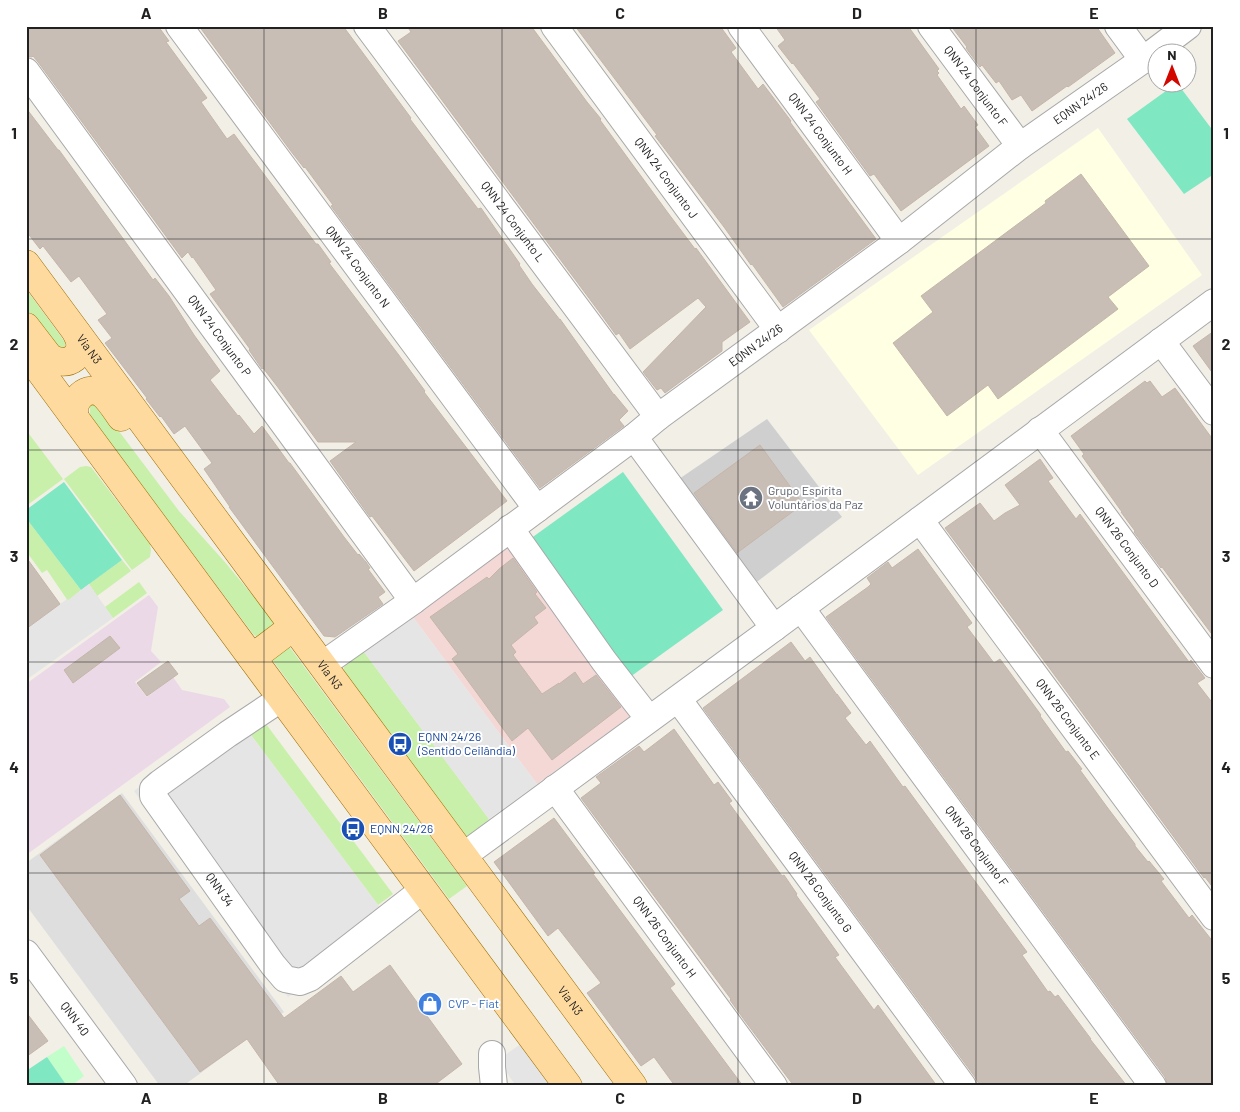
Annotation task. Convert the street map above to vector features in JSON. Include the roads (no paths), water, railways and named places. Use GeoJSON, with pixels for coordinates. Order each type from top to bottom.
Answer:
{"type":"FeatureCollection","features":[{"type":"Feature","properties":{"kind":"main road","name":"Via N3"},"geometry":{"type":"LineString","coordinates":[[26,264],[633,1086]]}},
{"type":"Feature","properties":{"kind":"main road"},"geometry":{"type":"LineString","coordinates":[[26,327],[50,357],[54,361],[60,362],[66,362],[80,351],[80,339],[77,334]]}},
{"type":"Feature","properties":{"kind":"main road"},"geometry":{"type":"LineString","coordinates":[[26,352],[568,1086]]}},
{"type":"Feature","properties":{"kind":"main road"},"geometry":{"type":"LineString","coordinates":[[75,418],[74,404],[83,394],[89,391],[96,391],[107,398],[183,502],[245,562]]}},
{"type":"Feature","properties":{"kind":"main road"},"geometry":{"type":"LineString","coordinates":[[252,658],[294,628]]}},
{"type":"Feature","properties":{"kind":"main road"},"geometry":{"type":"LineString","coordinates":[[525,1027],[582,1086]]}},
{"type":"Feature","properties":{"kind":"street","name":"QNN 24 Conjunto N"},"geometry":{"type":"LineString","coordinates":[[179,26],[537,509]]}},
{"type":"Feature","properties":{"kind":"street","name":"QNN 24 Conjunto L"},"geometry":{"type":"LineString","coordinates":[[367,26],[658,418]]}},
{"type":"Feature","properties":{"kind":"street","name":"QNN 24 Conjunto J"},"geometry":{"type":"LineString","coordinates":[[554,26],[778,330]]}},
{"type":"Feature","properties":{"kind":"street","name":"QNN 24 Conjunto H"},"geometry":{"type":"LineString","coordinates":[[741,26],[899,241]]}},
{"type":"Feature","properties":{"kind":"street","name":"QNN 24 Conjunto F"},"geometry":{"type":"LineString","coordinates":[[931,26],[1020,146]]}},
{"type":"Feature","properties":{"kind":"street"},"geometry":{"type":"LineString","coordinates":[[1118,26],[1143,60]]}},
{"type":"Feature","properties":{"kind":"street","name":"EQNN 24/26"},"geometry":{"type":"LineString","coordinates":[[322,666],[899,241],[1020,146],[1143,60],[1188,26]]}},
{"type":"Feature","properties":{"kind":"street","name":"QNN 24 Conjunto P"},"geometry":{"type":"LineString","coordinates":[[26,71],[412,601]]}},
{"type":"Feature","properties":{"kind":"street"},"geometry":{"type":"LineString","coordinates":[[463,856],[1214,302]]}},
{"type":"Feature","properties":{"kind":"street"},"geometry":{"type":"LineString","coordinates":[[1161,341],[1214,412]]}},
{"type":"Feature","properties":{"kind":"street","name":"QNN 26 Conjunto D"},"geometry":{"type":"LineString","coordinates":[[1040,430],[1214,665]]}},
{"type":"Feature","properties":{"kind":"street"},"geometry":{"type":"LineString","coordinates":[[634,437],[774,628]]}},
{"type":"Feature","properties":{"kind":"street","name":"QNN 26 Conjunto E"},"geometry":{"type":"LineString","coordinates":[[920,520],[1214,917]]}},
{"type":"Feature","properties":{"kind":"street"},"geometry":{"type":"LineString","coordinates":[[510,528],[604,661],[649,719]]}},
{"type":"Feature","properties":{"kind":"street","name":"QNN 26 Conjunto F"},"geometry":{"type":"LineString","coordinates":[[801,608],[1153,1086]]}},
{"type":"Feature","properties":{"kind":"street","name":"QNN 34"},"geometry":{"type":"LineString","coordinates":[[282,698],[228,734],[153,789],[153,796],[273,965],[285,979],[300,982],[310,978],[423,890]]}},
{"type":"Feature","properties":{"kind":"street","name":"QNN 26 Conjunto G"},"geometry":{"type":"LineString","coordinates":[[678,699],[963,1086]]}},
{"type":"Feature","properties":{"kind":"street","name":"QNN 26 Conjunto H"},"geometry":{"type":"LineString","coordinates":[[555,788],[774,1086]]}},
{"type":"Feature","properties":{"kind":"street","name":"QNN 40"},"geometry":{"type":"LineString","coordinates":[[26,953],[124,1086]]}},
{"type":"Feature","properties":{"kind":"street"},"geometry":{"type":"LineString","coordinates":[[492,1054],[494,1086]]}},
{"type":"Feature","properties":{"kind":"place","name":"Grupo Espírita Voluntários da Paz"},"geometry":{"type":"Point","coordinates":[751,498]}},
{"type":"Feature","properties":{"kind":"place","name":"EQNN 24/26 (Sentido Ceilândia)"},"geometry":{"type":"Point","coordinates":[400,744]}},
{"type":"Feature","properties":{"kind":"place","name":"EQNN 24/26"},"geometry":{"type":"Point","coordinates":[353,829]}},
{"type":"Feature","properties":{"kind":"place","name":"CVP - Fiat"},"geometry":{"type":"Point","coordinates":[430,1004]}}]}
